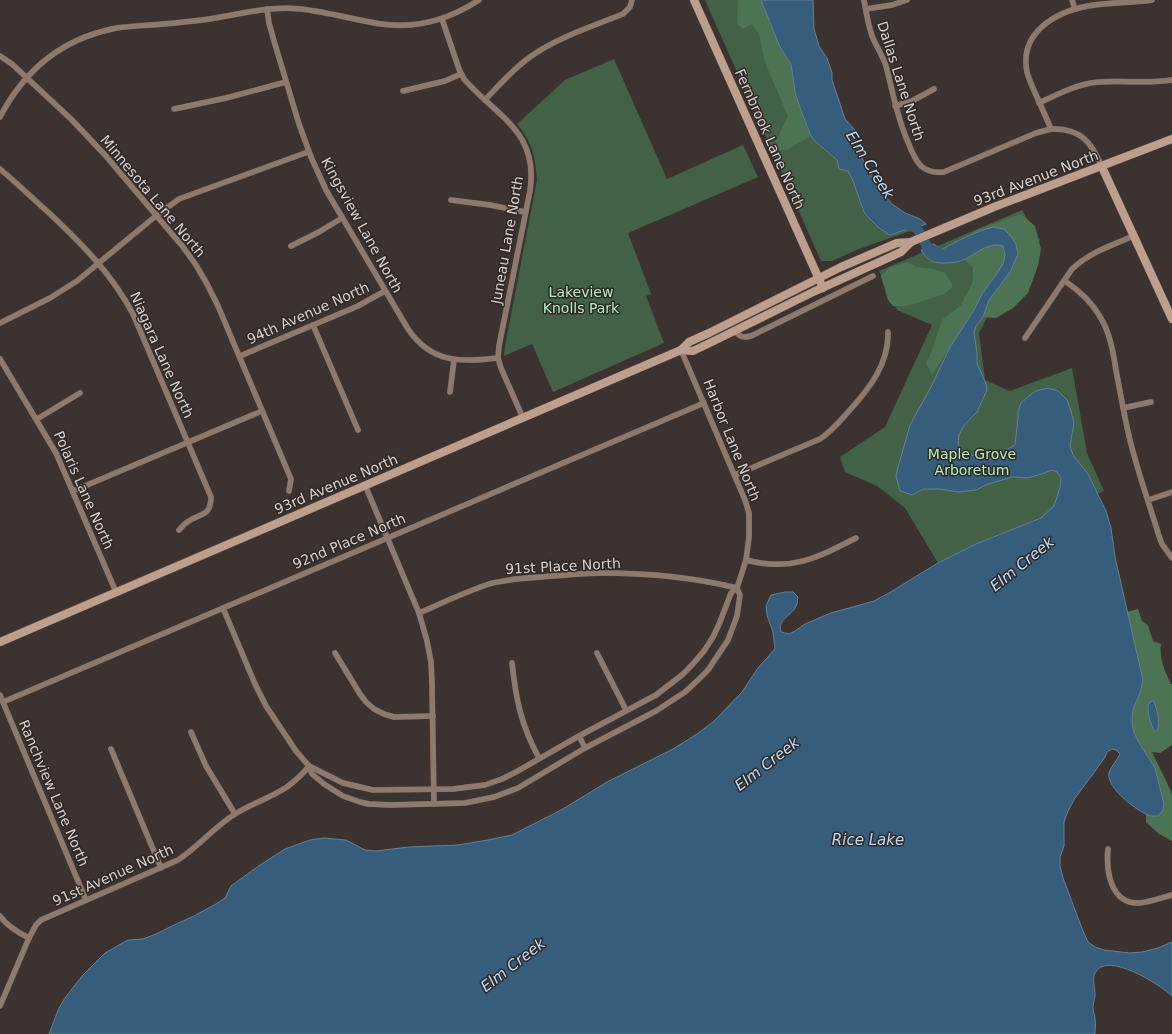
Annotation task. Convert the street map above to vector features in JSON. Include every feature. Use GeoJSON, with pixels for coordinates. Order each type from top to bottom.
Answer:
{"type":"FeatureCollection","features":[{"type":"Feature","properties":{"kind":"main road","name":"Fernbrook Lane North"},"geometry":{"type":"LineString","coordinates":[[694,0],[823,288]]}},
{"type":"Feature","properties":{"kind":"main road","name":"93rd Avenue North"},"geometry":{"type":"LineString","coordinates":[[0,642],[681,350],[689,342],[818,278],[896,243],[911,242],[994,207],[1172,139]]}},
{"type":"Feature","properties":{"kind":"main road"},"geometry":{"type":"LineString","coordinates":[[1102,167],[1172,319]]}},
{"type":"Feature","properties":{"kind":"main road","name":"93rd Avenue North"},"geometry":{"type":"LineString","coordinates":[[681,350],[693,351],[901,252],[911,242]]}},
{"type":"Feature","properties":{"kind":"street"},"geometry":{"type":"LineString","coordinates":[[0,118],[14,93],[31,72],[41,63],[58,50],[98,33],[122,28],[204,20],[284,8],[301,9],[395,26],[425,23],[442,19],[479,0]]}},
{"type":"Feature","properties":{"kind":"street","name":"Dallas Lane North"},"geometry":{"type":"LineString","coordinates":[[864,0],[872,33],[886,65],[900,123],[914,156],[922,167],[932,172],[944,172],[1036,133],[1050,129]]}},
{"type":"Feature","properties":{"kind":"street"},"geometry":{"type":"LineString","coordinates":[[866,9],[892,5],[906,0]]}},
{"type":"Feature","properties":{"kind":"street"},"geometry":{"type":"LineString","coordinates":[[1072,0],[1075,9]]}},
{"type":"Feature","properties":{"kind":"street"},"geometry":{"type":"LineString","coordinates":[[1102,167],[1093,149],[1084,139],[1067,129],[1050,129],[1027,72],[1027,49],[1038,30],[1046,23],[1055,17],[1075,9],[1095,5],[1152,0]]}},
{"type":"Feature","properties":{"kind":"street"},"geometry":{"type":"LineString","coordinates":[[485,100],[516,68],[530,57],[559,41],[623,14],[628,10],[632,1]]}},
{"type":"Feature","properties":{"kind":"street","name":"Kingsview Lane North"},"geometry":{"type":"LineString","coordinates":[[268,10],[271,32],[308,152],[326,190],[408,329],[424,348],[434,354],[446,358],[470,361],[498,358]]}},
{"type":"Feature","properties":{"kind":"street","name":"Juneau Lane North"},"geometry":{"type":"LineString","coordinates":[[442,19],[461,74],[468,84],[516,130],[525,144],[529,154],[532,179],[499,346],[498,358],[523,418]]}},
{"type":"Feature","properties":{"kind":"street","name":"Minnesota Lane North"},"geometry":{"type":"LineString","coordinates":[[0,56],[9,61],[72,120],[106,155],[188,253],[196,265],[208,284],[240,356],[291,479],[289,491]]}},
{"type":"Feature","properties":{"kind":"street"},"geometry":{"type":"LineString","coordinates":[[403,91],[445,81],[461,74]]}},
{"type":"Feature","properties":{"kind":"street"},"geometry":{"type":"LineString","coordinates":[[1039,103],[1068,90],[1096,82],[1157,82],[1172,80]]}},
{"type":"Feature","properties":{"kind":"street"},"geometry":{"type":"LineString","coordinates":[[174,109],[226,98],[286,82]]}},
{"type":"Feature","properties":{"kind":"street"},"geometry":{"type":"LineString","coordinates":[[895,106],[912,101],[934,89]]}},
{"type":"Feature","properties":{"kind":"street"},"geometry":{"type":"LineString","coordinates":[[0,323],[64,290],[78,281],[179,199],[308,152]]}},
{"type":"Feature","properties":{"kind":"street","name":"Niagara Lane North"},"geometry":{"type":"LineString","coordinates":[[0,169],[81,243],[120,291],[133,314],[212,496],[209,508],[206,512],[201,516],[186,522],[179,530]]}},
{"type":"Feature","properties":{"kind":"street"},"geometry":{"type":"LineString","coordinates":[[451,200],[490,205],[525,212]]}},
{"type":"Feature","properties":{"kind":"street"},"geometry":{"type":"LineString","coordinates":[[291,246],[319,232],[342,218]]}},
{"type":"Feature","properties":{"kind":"street"},"geometry":{"type":"LineString","coordinates":[[1025,338],[1072,270],[1082,260],[1100,250],[1133,236]]}},
{"type":"Feature","properties":{"kind":"street"},"geometry":{"type":"LineString","coordinates":[[735,331],[740,337],[751,336],[873,276]]}},
{"type":"Feature","properties":{"kind":"street"},"geometry":{"type":"LineString","coordinates":[[1065,281],[1095,308],[1105,325],[1111,343],[1123,408],[1133,451],[1162,544],[1172,558]]}},
{"type":"Feature","properties":{"kind":"street"},"geometry":{"type":"LineString","coordinates":[[823,288],[828,299]]}},
{"type":"Feature","properties":{"kind":"street","name":"94th Avenue North"},"geometry":{"type":"LineString","coordinates":[[240,356],[358,306],[385,291]]}},
{"type":"Feature","properties":{"kind":"street"},"geometry":{"type":"LineString","coordinates":[[313,325],[358,430]]}},
{"type":"Feature","properties":{"kind":"street"},"geometry":{"type":"LineString","coordinates":[[735,475],[820,439],[828,433],[875,379],[887,350],[888,332]]}},
{"type":"Feature","properties":{"kind":"street","name":"Harbor Lane North"},"geometry":{"type":"LineString","coordinates":[[681,350],[745,500],[748,513],[749,537],[746,560],[737,588]]}},
{"type":"Feature","properties":{"kind":"street","name":"Polaris Lane North"},"geometry":{"type":"LineString","coordinates":[[0,359],[56,453],[116,592]]}},
{"type":"Feature","properties":{"kind":"street"},"geometry":{"type":"LineString","coordinates":[[450,392],[454,360]]}},
{"type":"Feature","properties":{"kind":"street"},"geometry":{"type":"LineString","coordinates":[[37,419],[80,393]]}},
{"type":"Feature","properties":{"kind":"street"},"geometry":{"type":"LineString","coordinates":[[1123,408],[1151,402]]}},
{"type":"Feature","properties":{"kind":"street","name":"92nd Place North"},"geometry":{"type":"LineString","coordinates":[[3,702],[704,403]]}},
{"type":"Feature","properties":{"kind":"street"},"geometry":{"type":"LineString","coordinates":[[73,491],[262,411]]}},
{"type":"Feature","properties":{"kind":"street"},"geometry":{"type":"LineString","coordinates":[[365,485],[419,612],[425,632],[431,662],[434,804]]}},
{"type":"Feature","properties":{"kind":"street"},"geometry":{"type":"LineString","coordinates":[[1148,500],[1172,492]]}},
{"type":"Feature","properties":{"kind":"street"},"geometry":{"type":"LineString","coordinates":[[746,560],[772,565],[798,563],[822,554],[856,538]]}},
{"type":"Feature","properties":{"kind":"street","name":"91st Place North"},"geometry":{"type":"LineString","coordinates":[[419,612],[490,584],[506,580],[525,578],[587,574],[668,576],[696,579],[737,588]]}},
{"type":"Feature","properties":{"kind":"street"},"geometry":{"type":"LineString","coordinates":[[223,608],[255,684],[266,706],[296,751],[309,766],[312,774],[324,784],[343,796],[360,802],[379,805],[465,804],[509,792],[585,748],[667,705],[703,675],[728,640],[734,626],[740,595],[737,588],[731,593],[713,637],[704,651],[676,681],[509,776],[485,785],[469,788],[434,790],[373,790],[358,788],[343,783],[316,768],[309,766]]}},
{"type":"Feature","properties":{"kind":"street"},"geometry":{"type":"LineString","coordinates":[[335,653],[360,694],[374,709],[394,717],[433,716]]}},
{"type":"Feature","properties":{"kind":"street"},"geometry":{"type":"LineString","coordinates":[[597,653],[626,710]]}},
{"type":"Feature","properties":{"kind":"street"},"geometry":{"type":"LineString","coordinates":[[512,663],[515,688],[523,723],[539,758]]}},
{"type":"Feature","properties":{"kind":"street","name":"Ranchview Lane North"},"geometry":{"type":"LineString","coordinates":[[0,695],[86,900]]}},
{"type":"Feature","properties":{"kind":"street"},"geometry":{"type":"LineString","coordinates":[[191,732],[206,766],[235,814]]}},
{"type":"Feature","properties":{"kind":"street"},"geometry":{"type":"LineString","coordinates":[[579,736],[585,748]]}},
{"type":"Feature","properties":{"kind":"street"},"geometry":{"type":"LineString","coordinates":[[111,749],[161,868]]}},
{"type":"Feature","properties":{"kind":"street","name":"91st Avenue North"},"geometry":{"type":"LineString","coordinates":[[0,1006],[29,938],[36,925],[41,920],[178,860],[187,854],[208,834],[235,814],[288,786],[309,766]]}},
{"type":"Feature","properties":{"kind":"street"},"geometry":{"type":"LineString","coordinates":[[1108,849],[1107,863],[1110,877],[1113,887],[1120,897],[1126,901],[1139,903],[1172,895]]}},
{"type":"Feature","properties":{"kind":"street"},"geometry":{"type":"LineString","coordinates":[[0,916],[15,931],[29,938]]}},
{"type":"Feature","properties":{"kind":"green space"},"geometry":{"type":"Polygon","coordinates":[[[705,0],[761,0],[772,28],[791,64],[795,92],[811,136],[837,160],[843,170],[848,171],[864,212],[868,217],[890,235],[908,229],[910,231],[859,249],[832,261],[821,261],[705,0]]]}},
{"type":"Feature","properties":{"kind":"green space"},"geometry":{"type":"Polygon","coordinates":[[[738,0],[761,0],[780,47],[791,64],[795,92],[811,136],[787,150],[777,150],[776,141],[788,116],[765,63],[759,34],[751,24],[743,29],[737,23],[738,0]]]}},
{"type":"Feature","properties":{"kind":"green space","name":"Lakeview Knolls Park"},"geometry":{"type":"Polygon","coordinates":[[[614,59],[667,179],[743,145],[758,177],[628,233],[651,294],[646,296],[664,343],[553,392],[532,344],[504,356],[537,180],[534,156],[530,144],[517,124],[565,80],[614,59]]]}},
{"type":"Feature","properties":{"kind":"green space","name":"Maple Grove Arboretum"},"geometry":{"type":"Polygon","coordinates":[[[1022,210],[1040,240],[1006,285],[979,333],[985,380],[1010,391],[1072,368],[1087,453],[1104,491],[1004,537],[938,563],[905,508],[877,486],[845,472],[840,457],[885,427],[932,325],[897,310],[879,271],[1022,210]]]}},
{"type":"Feature","properties":{"kind":"green space"},"geometry":{"type":"Polygon","coordinates":[[[1021,214],[1035,226],[1041,249],[1038,266],[1028,293],[1013,308],[996,318],[983,317],[966,322],[932,375],[926,363],[942,320],[961,305],[973,281],[973,268],[963,258],[974,231],[1021,214]]]}},
{"type":"Feature","properties":{"kind":"green space"},"geometry":{"type":"Polygon","coordinates":[[[907,262],[917,267],[934,269],[945,273],[952,284],[952,288],[944,294],[907,306],[893,306],[888,300],[881,276],[890,267],[907,262]]]}},
{"type":"Feature","properties":{"kind":"green space"},"geometry":{"type":"Polygon","coordinates":[[[1138,609],[1142,621],[1148,625],[1153,641],[1161,644],[1163,665],[1172,684],[1172,745],[1160,753],[1152,752],[1172,796],[1172,841],[1159,834],[1146,822],[1146,813],[1151,816],[1138,741],[1133,730],[1132,720],[1133,709],[1140,693],[1143,680],[1127,612],[1138,609]]]}},
{"type":"Feature","properties":{"kind":"water"},"geometry":{"type":"Polygon","coordinates":[[[761,0],[813,0],[814,29],[819,46],[827,58],[832,73],[832,80],[845,119],[855,130],[854,135],[861,157],[870,170],[875,184],[892,204],[905,213],[920,219],[926,224],[910,231],[908,229],[890,235],[879,228],[864,212],[848,171],[839,169],[837,160],[811,136],[795,92],[791,64],[780,47],[761,0]]]}},
{"type":"Feature","properties":{"kind":"water","name":"Rice Lake"},"geometry":{"type":"Polygon","coordinates":[[[993,227],[1004,229],[1009,234],[1016,244],[1018,254],[1010,272],[989,300],[983,317],[976,326],[974,333],[977,363],[987,390],[977,412],[963,427],[959,435],[958,444],[963,454],[979,456],[992,460],[1015,445],[1018,411],[1021,403],[1029,396],[1036,391],[1048,388],[1058,391],[1067,400],[1074,423],[1070,446],[1073,455],[1088,474],[1106,511],[1111,528],[1115,557],[1143,680],[1140,693],[1133,709],[1133,730],[1155,768],[1164,804],[1163,810],[1158,816],[1151,816],[1139,810],[1124,799],[1109,779],[1111,768],[1120,754],[1116,750],[1112,749],[1107,752],[1105,757],[1075,798],[1068,811],[1064,822],[1064,846],[1060,857],[1060,866],[1083,931],[1088,942],[1095,947],[1104,950],[1130,953],[1158,948],[1172,942],[1172,996],[1146,978],[1134,972],[1110,965],[1101,967],[1095,973],[1094,978],[1095,995],[1093,1007],[1095,1034],[49,1034],[59,1008],[65,998],[82,976],[105,953],[128,940],[143,939],[156,934],[216,904],[225,898],[231,886],[285,849],[310,840],[324,838],[346,840],[365,850],[376,851],[409,847],[458,845],[512,835],[563,809],[607,782],[673,749],[713,722],[742,692],[758,668],[775,649],[773,632],[767,615],[766,606],[771,595],[793,592],[798,597],[795,608],[783,620],[780,627],[781,632],[789,634],[805,624],[831,613],[874,601],[938,563],[976,544],[1041,518],[1054,506],[1060,488],[1061,478],[1057,472],[1052,470],[1028,478],[1013,477],[988,484],[976,490],[958,492],[940,489],[924,489],[912,495],[900,491],[896,476],[910,425],[932,385],[949,349],[974,310],[982,294],[1004,262],[1005,254],[1003,246],[997,245],[985,248],[963,260],[941,263],[929,260],[921,250],[934,244],[941,250],[980,231],[993,227]]]}},
{"type":"Feature","properties":{"kind":"water"},"geometry":{"type":"Polygon","coordinates":[[[1153,700],[1158,719],[1158,730],[1155,732],[1148,709],[1148,705],[1153,700]]]}},
{"type":"Feature","properties":{"kind":"waterway","name":"Elm Creek"},"geometry":{"type":"LineString","coordinates":[[904,223],[917,228],[928,248],[938,253]]}}]}
